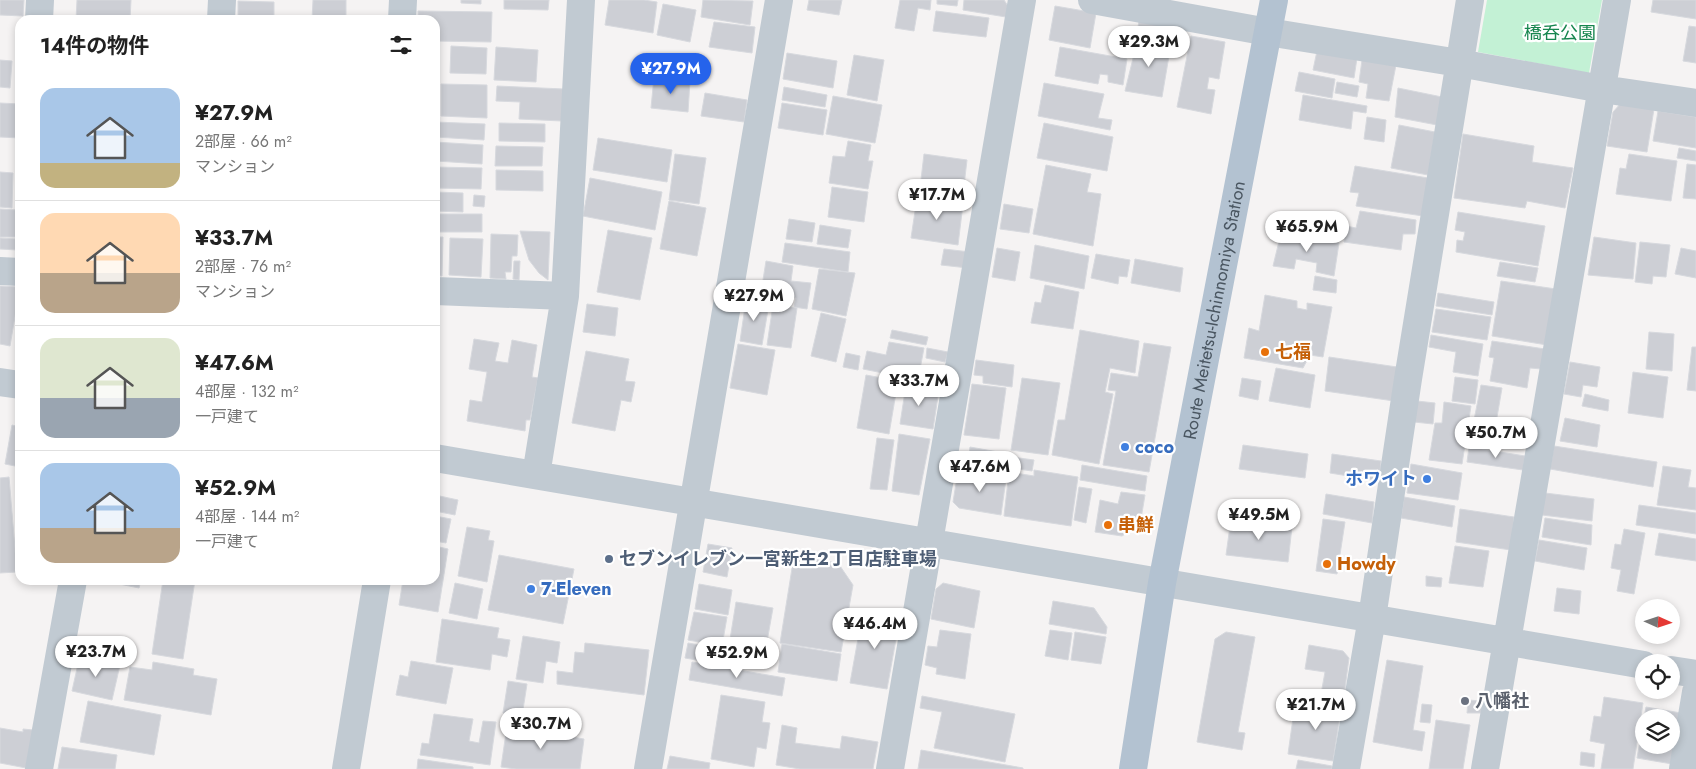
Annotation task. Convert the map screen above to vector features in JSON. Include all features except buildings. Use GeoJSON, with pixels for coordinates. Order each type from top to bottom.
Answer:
{"type":"FeatureCollection","features":[{"type":"Feature","properties":{"kind":"main road","name":"Route Meitetsu-Ichinnomiya Station"},"geometry":{"type":"LineString","coordinates":[[1133,769],[1162,583],[1274,0]]}},
{"type":"Feature","properties":{"kind":"street"},"geometry":{"type":"LineString","coordinates":[[39,15],[40,0]]}},
{"type":"Feature","properties":{"kind":"street"},"geometry":{"type":"LineString","coordinates":[[221,15],[222,0]]}},
{"type":"Feature","properties":{"kind":"street"},"geometry":{"type":"LineString","coordinates":[[402,15],[403,0]]}},
{"type":"Feature","properties":{"kind":"street"},"geometry":{"type":"LineString","coordinates":[[536,475],[565,296],[581,0]]}},
{"type":"Feature","properties":{"kind":"street"},"geometry":{"type":"LineString","coordinates":[[648,769],[779,0]]}},
{"type":"Feature","properties":{"kind":"street"},"geometry":{"type":"LineString","coordinates":[[890,769],[1022,0]]}},
{"type":"Feature","properties":{"kind":"street"},"geometry":{"type":"LineString","coordinates":[[1092,0],[1602,89],[1696,103]]}},
{"type":"Feature","properties":{"kind":"street"},"geometry":{"type":"LineString","coordinates":[[1346,769],[1372,618],[1470,0]]}},
{"type":"Feature","properties":{"kind":"street"},"geometry":{"type":"LineString","coordinates":[[1485,769],[1617,0]]}},
{"type":"Feature","properties":{"kind":"street"},"geometry":{"type":"LineString","coordinates":[[0,271],[15,272]]}},
{"type":"Feature","properties":{"kind":"street"},"geometry":{"type":"LineString","coordinates":[[440,291],[565,296]]}},
{"type":"Feature","properties":{"kind":"street"},"geometry":{"type":"LineString","coordinates":[[0,382],[15,384]]}},
{"type":"Feature","properties":{"kind":"street"},"geometry":{"type":"LineString","coordinates":[[440,459],[1635,663]]}},
{"type":"Feature","properties":{"kind":"street"},"geometry":{"type":"LineString","coordinates":[[39,769],[72,585]]}},
{"type":"Feature","properties":{"kind":"street"},"geometry":{"type":"LineString","coordinates":[[346,769],[376,585]]}},
{"type":"Feature","properties":{"kind":"street"},"geometry":{"type":"LineString","coordinates":[[1680,671],[1696,674]]}},
{"type":"Feature","properties":{"kind":"street"},"geometry":{"type":"LineString","coordinates":[[1683,769],[1696,692]]}},
{"type":"Feature","properties":{"kind":"green space","name":"橋呑公園"},"geometry":{"type":"Polygon","coordinates":[[[1487,0],[1602,0],[1589,73],[1478,52],[1487,0]]]}},
{"type":"Feature","properties":{"kind":"place","name":"七福"},"geometry":{"type":"Point","coordinates":[1265,352]}},
{"type":"Feature","properties":{"kind":"place","name":"coco"},"geometry":{"type":"Point","coordinates":[1125,447]}},
{"type":"Feature","properties":{"kind":"place","name":"ホワイト"},"geometry":{"type":"Point","coordinates":[1427,479]}},
{"type":"Feature","properties":{"kind":"place","name":"串鮮"},"geometry":{"type":"Point","coordinates":[1108,525]}},
{"type":"Feature","properties":{"kind":"place","name":"セブンイレブン一宮新生2丁目店駐車場"},"geometry":{"type":"Point","coordinates":[609,559]}},
{"type":"Feature","properties":{"kind":"place","name":"Howdy"},"geometry":{"type":"Point","coordinates":[1327,564]}},
{"type":"Feature","properties":{"kind":"place","name":"7-Eleven"},"geometry":{"type":"Point","coordinates":[531,589]}},
{"type":"Feature","properties":{"kind":"place","name":"八幡社"},"geometry":{"type":"Point","coordinates":[1465,701]}}]}
